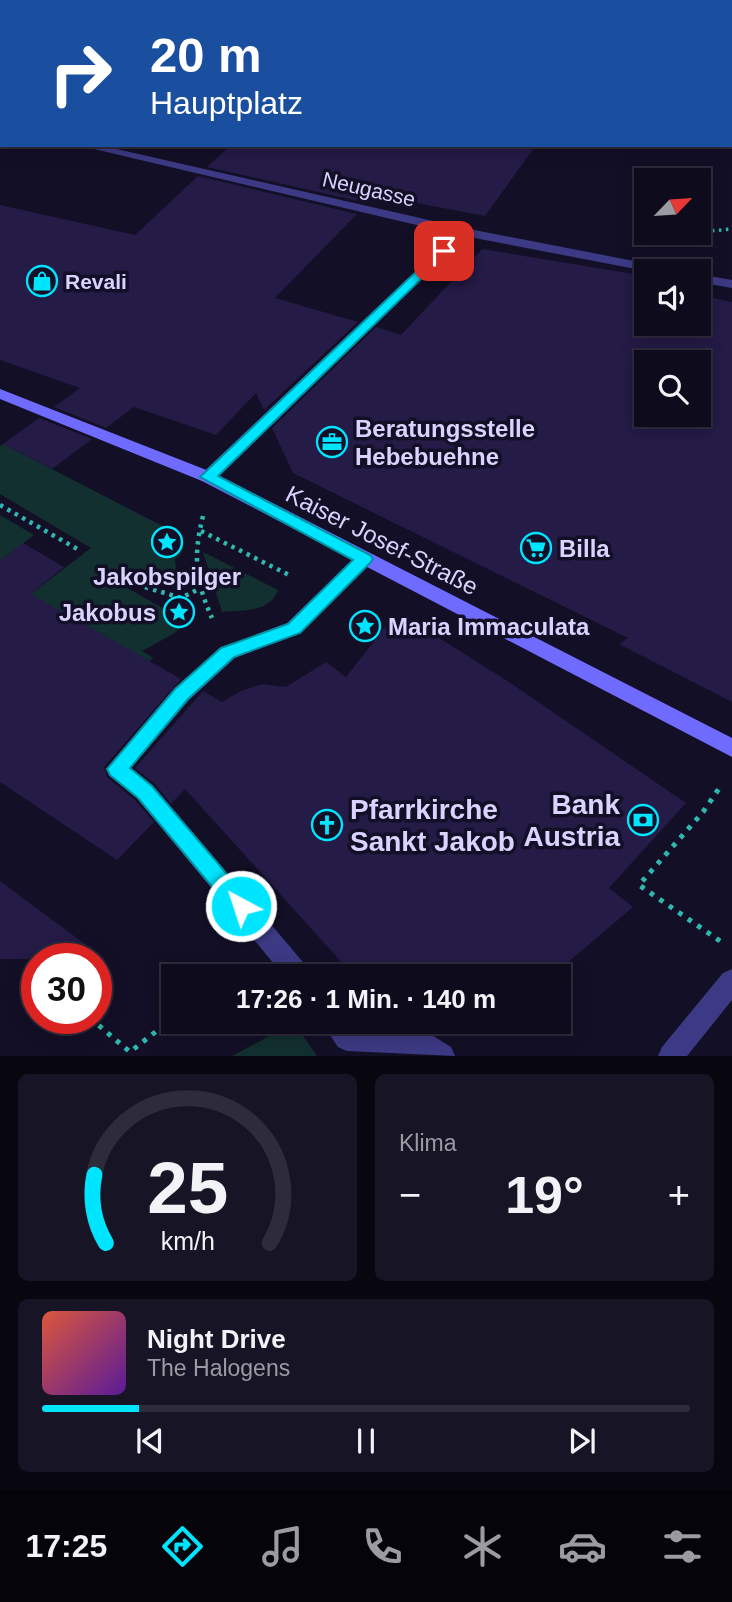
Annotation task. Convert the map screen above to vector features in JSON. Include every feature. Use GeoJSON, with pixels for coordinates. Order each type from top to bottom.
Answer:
{"type":"FeatureCollection","features":[{"type":"Feature","properties":{"kind":"main road","name":"Kaiser Josef-Straße"},"geometry":{"type":"LineString","coordinates":[[0,394],[208,477],[732,748]]}},
{"type":"Feature","properties":{"kind":"street","name":"Neugasse"},"geometry":{"type":"LineString","coordinates":[[92,147],[464,232],[634,265]]}},
{"type":"Feature","properties":{"kind":"street"},"geometry":{"type":"LineString","coordinates":[[208,477],[464,232]]}},
{"type":"Feature","properties":{"kind":"street"},"geometry":{"type":"LineString","coordinates":[[711,280],[732,284]]}},
{"type":"Feature","properties":{"kind":"street"},"geometry":{"type":"LineString","coordinates":[[289,964],[145,792],[117,769],[182,694],[228,653],[294,628],[365,559]]}},
{"type":"Feature","properties":{"kind":"street"},"geometry":{"type":"LineString","coordinates":[[671,1056],[732,981]]}},
{"type":"Feature","properties":{"kind":"street"},"geometry":{"type":"LineString","coordinates":[[344,1034],[347,1038],[419,1041],[442,1056]]}},
{"type":"Feature","properties":{"kind":"path"},"geometry":{"type":"LineString","coordinates":[[711,231],[732,229]]}},
{"type":"Feature","properties":{"kind":"path"},"geometry":{"type":"LineString","coordinates":[[0,505],[79,550]]}},
{"type":"Feature","properties":{"kind":"path"},"geometry":{"type":"LineString","coordinates":[[201,531],[329,595]]}},
{"type":"Feature","properties":{"kind":"path"},"geometry":{"type":"LineString","coordinates":[[198,540],[195,547],[199,589],[228,653]]}},
{"type":"Feature","properties":{"kind":"path"},"geometry":{"type":"LineString","coordinates":[[145,586],[181,598],[199,589]]}},
{"type":"Feature","properties":{"kind":"path"},"geometry":{"type":"LineString","coordinates":[[728,775],[703,812],[639,885],[732,949]]}},
{"type":"Feature","properties":{"kind":"path"},"geometry":{"type":"LineString","coordinates":[[109,1034],[130,1052],[161,1027]]}},
{"type":"Feature","properties":{"kind":"green space"},"geometry":{"type":"Polygon","coordinates":[[[3,444],[182,536],[183,549],[175,559],[178,591],[140,572],[124,586],[164,609],[171,604],[184,602],[193,618],[173,634],[142,651],[153,658],[139,671],[105,636],[80,622],[71,630],[22,601],[91,548],[0,494],[0,446],[3,444]]]}},
{"type":"Feature","properties":{"kind":"green space"},"geometry":{"type":"Polygon","coordinates":[[[0,515],[34,535],[0,561],[0,515]]]}},
{"type":"Feature","properties":{"kind":"green space"},"geometry":{"type":"Polygon","coordinates":[[[203,552],[278,590],[269,603],[262,607],[222,612],[203,552]]]}},
{"type":"Feature","properties":{"kind":"green space"},"geometry":{"type":"Polygon","coordinates":[[[273,1034],[302,1034],[317,1056],[232,1056],[273,1034]]]}},
{"type":"Feature","properties":{"kind":"building"},"geometry":{"type":"Polygon","coordinates":[[[229,147],[535,147],[485,216],[385,197],[382,201],[372,199],[367,203],[207,167],[229,147]]]}},
{"type":"Feature","properties":{"kind":"building"},"geometry":{"type":"Polygon","coordinates":[[[198,176],[357,214],[275,298],[358,322],[264,410],[256,393],[216,435],[134,407],[106,428],[54,407],[80,388],[0,360],[0,205],[135,235],[198,176]]]}},
{"type":"Feature","properties":{"kind":"building"},"geometry":{"type":"Polygon","coordinates":[[[482,249],[634,274],[634,336],[711,336],[711,297],[732,302],[732,702],[619,644],[628,638],[293,473],[272,428],[376,327],[401,335],[482,249]]]}},
{"type":"Feature","properties":{"kind":"building"},"geometry":{"type":"Polygon","coordinates":[[[39,418],[92,439],[52,469],[3,444],[39,418]]]}},
{"type":"Feature","properties":{"kind":"building"},"geometry":{"type":"Polygon","coordinates":[[[23,543],[64,567],[31,594],[181,679],[104,767],[107,777],[135,800],[154,822],[117,860],[0,782],[0,561],[23,543]]]}},
{"type":"Feature","properties":{"kind":"building"},"geometry":{"type":"Polygon","coordinates":[[[409,619],[509,682],[686,803],[609,888],[633,907],[566,964],[343,964],[185,789],[171,804],[155,784],[135,768],[203,691],[222,702],[241,691],[262,684],[286,687],[326,662],[346,677],[390,621],[409,619]]]}},
{"type":"Feature","properties":{"kind":"building"},"geometry":{"type":"Polygon","coordinates":[[[0,881],[83,943],[21,943],[21,959],[0,959],[0,881]]]}},
{"type":"Feature","properties":{"kind":"place","name":"Revali"},"geometry":{"type":"Point","coordinates":[42,281]}},
{"type":"Feature","properties":{"kind":"place","name":"Beratungsstelle Hebebuehne"},"geometry":{"type":"Point","coordinates":[332,442]}},
{"type":"Feature","properties":{"kind":"place","name":"Jakobspilger"},"geometry":{"type":"Point","coordinates":[167,542]}},
{"type":"Feature","properties":{"kind":"place","name":"Billa"},"geometry":{"type":"Point","coordinates":[536,548]}},
{"type":"Feature","properties":{"kind":"place","name":"Jakobus"},"geometry":{"type":"Point","coordinates":[179,612]}},
{"type":"Feature","properties":{"kind":"place","name":"Maria Immaculata"},"geometry":{"type":"Point","coordinates":[365,626]}},
{"type":"Feature","properties":{"kind":"place","name":"Bank Austria"},"geometry":{"type":"Point","coordinates":[643,820]}},
{"type":"Feature","properties":{"kind":"place","name":"Pfarrkirche Sankt Jakob"},"geometry":{"type":"Point","coordinates":[327,825]}},
{"type":"Feature","properties":{"kind":"route"},"geometry":{"type":"LineString","coordinates":[[241,906],[145,792],[117,769],[182,694],[228,653],[294,628],[365,559],[208,477],[444,251]]}}]}
